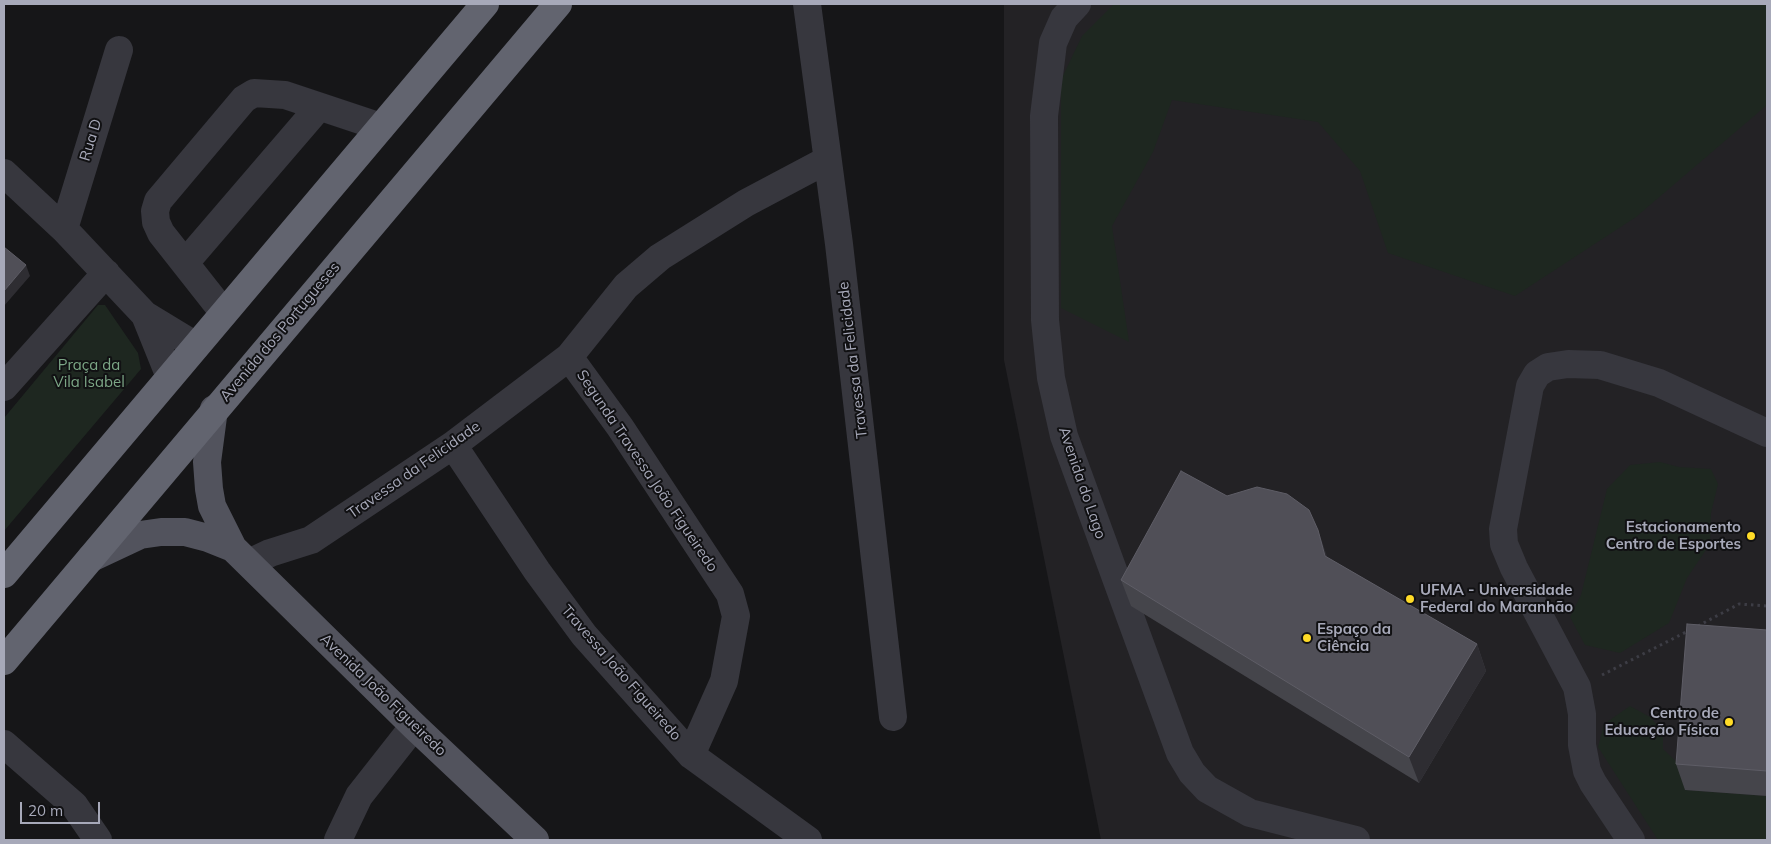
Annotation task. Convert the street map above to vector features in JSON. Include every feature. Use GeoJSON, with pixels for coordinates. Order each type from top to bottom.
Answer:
{"type":"FeatureCollection","features":[{"type":"Feature","properties":{"kind":"highway"},"geometry":{"type":"LineString","coordinates":[[4,574],[485,4]]}},
{"type":"Feature","properties":{"kind":"highway","name":"Avenida dos Portugueses"},"geometry":{"type":"LineString","coordinates":[[4,661],[214,409],[558,4]]}},
{"type":"Feature","properties":{"kind":"main road","name":"Avenida João Figueiredo"},"geometry":{"type":"LineString","coordinates":[[214,409],[207,462],[208,489],[212,506],[241,556],[414,726],[536,840]]}},
{"type":"Feature","properties":{"kind":"main road","name":"Avenida João Figueiredo"},"geometry":{"type":"LineString","coordinates":[[90,558],[140,535],[161,532],[185,532],[208,538],[241,556]]}},
{"type":"Feature","properties":{"kind":"street","name":"Travessa da Felicidade"},"geometry":{"type":"LineString","coordinates":[[807,4],[826,160],[840,244],[893,717]]}},
{"type":"Feature","properties":{"kind":"street","name":"Avenida do Lago"},"geometry":{"type":"LineString","coordinates":[[1077,4],[1064,18],[1053,43],[1044,116],[1045,320],[1050,378],[1064,436],[1180,753],[1192,773],[1207,789],[1250,813],[1356,840]]}},
{"type":"Feature","properties":{"kind":"street","name":"Rua D"},"geometry":{"type":"LineString","coordinates":[[64,229],[119,50]]}},
{"type":"Feature","properties":{"kind":"street"},"geometry":{"type":"LineString","coordinates":[[224,313],[161,233],[156,222],[155,210],[158,201],[244,99],[254,93],[270,92],[381,127]]}},
{"type":"Feature","properties":{"kind":"street"},"geometry":{"type":"LineString","coordinates":[[185,263],[318,106]]}},
{"type":"Feature","properties":{"kind":"street","name":"Segunda Travessa João Figueiredo"},"geometry":{"type":"LineString","coordinates":[[691,755],[724,681],[736,616],[730,594],[620,427],[569,357],[626,286],[660,258],[746,204],[826,160]]}},
{"type":"Feature","properties":{"kind":"street"},"geometry":{"type":"LineString","coordinates":[[4,173],[64,229],[145,315],[196,346]]}},
{"type":"Feature","properties":{"kind":"street"},"geometry":{"type":"LineString","coordinates":[[4,387],[106,273]]}},
{"type":"Feature","properties":{"kind":"street"},"geometry":{"type":"LineString","coordinates":[[145,315],[170,378]]}},
{"type":"Feature","properties":{"kind":"street","name":"Travessa da Felicidade"},"geometry":{"type":"LineString","coordinates":[[241,556],[270,553],[311,540],[454,445],[569,357]]}},
{"type":"Feature","properties":{"kind":"street"},"geometry":{"type":"LineString","coordinates":[[1631,840],[1593,783],[1582,745],[1582,714],[1577,687],[1514,568],[1503,538],[1533,378],[1542,370],[1556,366],[1600,366],[1659,383],[1767,433]]}},
{"type":"Feature","properties":{"kind":"street","name":"Travessa João Figueiredo"},"geometry":{"type":"LineString","coordinates":[[454,445],[537,571],[584,635],[691,755],[808,840]]}},
{"type":"Feature","properties":{"kind":"street"},"geometry":{"type":"LineString","coordinates":[[338,840],[359,796],[414,726]]}},
{"type":"Feature","properties":{"kind":"street"},"geometry":{"type":"LineString","coordinates":[[4,744],[74,805],[98,840]]}},
{"type":"Feature","properties":{"kind":"path"},"geometry":{"type":"LineString","coordinates":[[1577,687],[1739,604],[1767,606]]}},
{"type":"Feature","properties":{"kind":"shaded area","name":"UFMA - Universidade Federal do Maranhão"},"geometry":{"type":"Polygon","coordinates":[[[1004,4],[1767,4],[1767,840],[1101,840],[1004,360],[1004,4]]]}},
{"type":"Feature","properties":{"kind":"green space"},"geometry":{"type":"Polygon","coordinates":[[[1114,4],[1767,4],[1767,105],[1636,217],[1515,296],[1388,253],[1360,171],[1318,122],[1172,100],[1153,152],[1112,226],[1129,342],[1061,308],[1061,80],[1082,36],[1114,4]]]}},
{"type":"Feature","properties":{"kind":"green space","name":"Praça da Vila Isabel"},"geometry":{"type":"Polygon","coordinates":[[[98,305],[105,305],[138,353],[141,369],[4,531],[4,418],[98,305]]]}},
{"type":"Feature","properties":{"kind":"green space"},"geometry":{"type":"Polygon","coordinates":[[[1660,462],[1679,467],[1711,469],[1718,484],[1711,513],[1710,544],[1687,578],[1669,623],[1620,653],[1585,645],[1570,617],[1581,595],[1607,489],[1630,465],[1660,462]]]}},
{"type":"Feature","properties":{"kind":"green space"},"geometry":{"type":"Polygon","coordinates":[[[1630,706],[1650,717],[1663,732],[1663,749],[1681,766],[1685,790],[1767,796],[1767,840],[1658,840],[1598,747],[1604,724],[1630,706]]]}},
{"type":"Feature","properties":{"kind":"building"},"geometry":{"type":"Polygon","coordinates":[[[4,247],[26,265],[4,291],[4,247]]]}},
{"type":"Feature","properties":{"kind":"building","name":"Espaço da Ciência"},"geometry":{"type":"Polygon","coordinates":[[[1181,471],[1227,496],[1257,487],[1287,494],[1309,510],[1318,530],[1325,556],[1477,644],[1409,757],[1121,580],[1181,471]]]}},
{"type":"Feature","properties":{"kind":"building","name":"Centro de Educação Física"},"geometry":{"type":"Polygon","coordinates":[[[1687,624],[1767,630],[1767,771],[1676,764],[1687,624]]]}},
{"type":"Feature","properties":{"kind":"place","name":"Estacionamento Centro de Esportes"},"geometry":{"type":"Point","coordinates":[1751,536]}},
{"type":"Feature","properties":{"kind":"place","name":"UFMA - Universidade Federal do Maranhão"},"geometry":{"type":"Point","coordinates":[1410,599]}},
{"type":"Feature","properties":{"kind":"place","name":"Espaço da Ciência"},"geometry":{"type":"Point","coordinates":[1307,638]}},
{"type":"Feature","properties":{"kind":"place","name":"Centro de Educação Física"},"geometry":{"type":"Point","coordinates":[1729,722]}}]}
